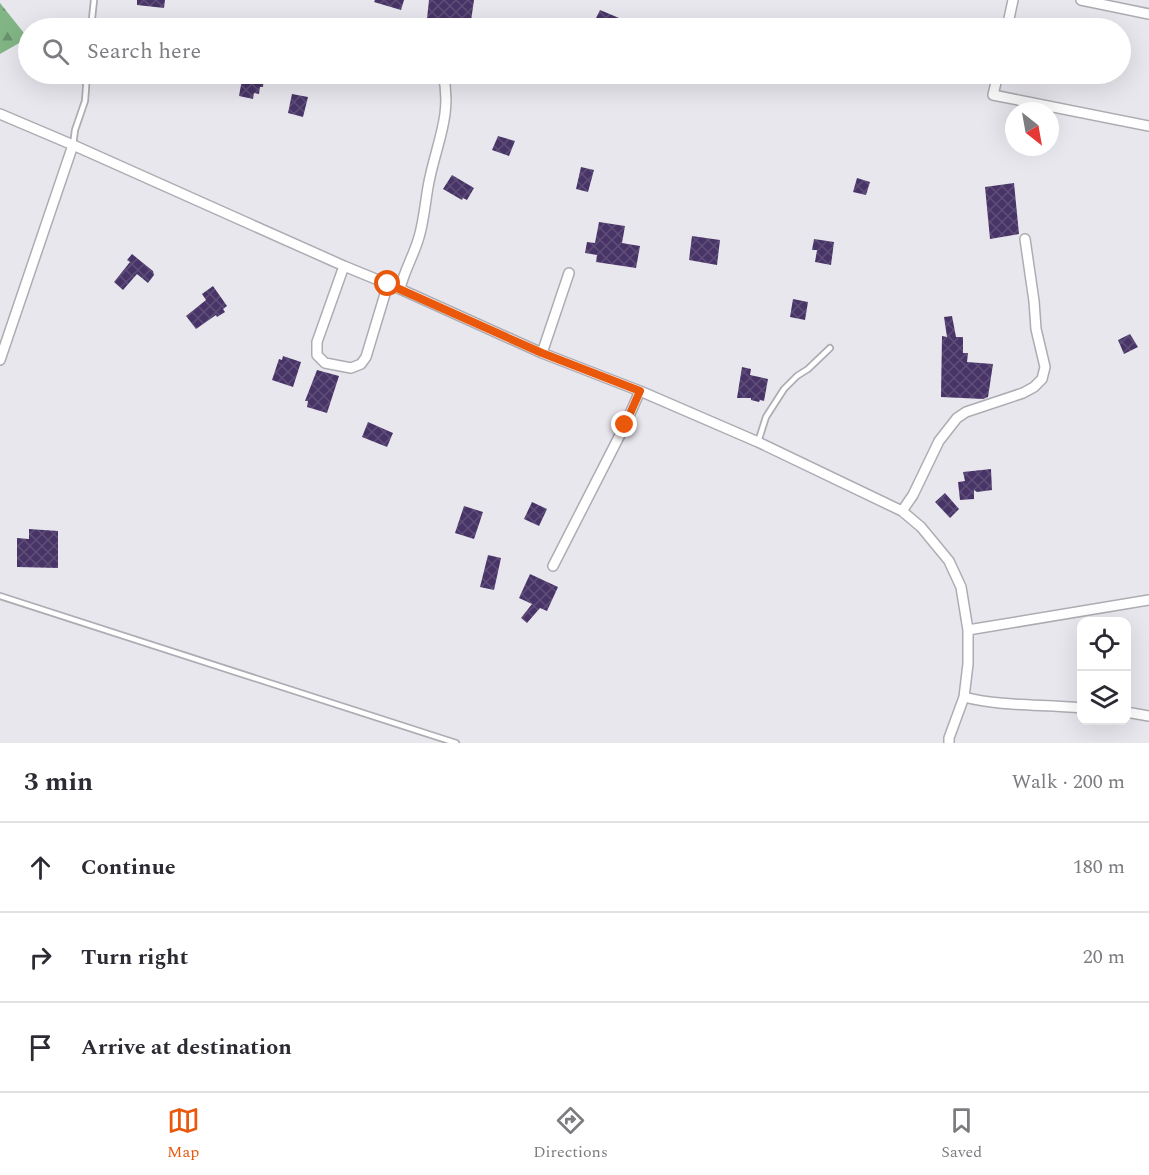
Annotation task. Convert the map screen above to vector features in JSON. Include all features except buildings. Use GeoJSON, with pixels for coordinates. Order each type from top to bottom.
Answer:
{"type":"FeatureCollection","features":[{"type":"Feature","properties":{"kind":"street"},"geometry":{"type":"LineString","coordinates":[[1009,18],[1013,0]]}},
{"type":"Feature","properties":{"kind":"street"},"geometry":{"type":"LineString","coordinates":[[1081,0],[1149,14]]}},
{"type":"Feature","properties":{"kind":"street"},"geometry":{"type":"LineString","coordinates":[[400,289],[402,278],[419,238],[428,186],[445,122],[446,84]]}},
{"type":"Feature","properties":{"kind":"street"},"geometry":{"type":"LineString","coordinates":[[996,84],[993,95],[1149,126]]}},
{"type":"Feature","properties":{"kind":"street"},"geometry":{"type":"LineString","coordinates":[[0,114],[542,353],[640,391],[758,442],[902,511],[921,527],[949,561],[961,587],[968,630],[968,664],[964,697],[949,743]]}},
{"type":"Feature","properties":{"kind":"street"},"geometry":{"type":"LineString","coordinates":[[0,360],[74,145]]}},
{"type":"Feature","properties":{"kind":"street"},"geometry":{"type":"LineString","coordinates":[[902,511],[913,495],[939,441],[957,418],[966,412],[1023,393],[1042,379],[1045,367],[1036,328],[1025,239]]}},
{"type":"Feature","properties":{"kind":"street"},"geometry":{"type":"LineString","coordinates":[[344,266],[317,342],[317,355],[325,363],[351,368],[361,364],[366,357],[388,284]]}},
{"type":"Feature","properties":{"kind":"street"},"geometry":{"type":"LineString","coordinates":[[542,353],[569,273]]}},
{"type":"Feature","properties":{"kind":"street"},"geometry":{"type":"LineString","coordinates":[[554,566],[640,391]]}},
{"type":"Feature","properties":{"kind":"street"},"geometry":{"type":"LineString","coordinates":[[968,630],[1149,600]]}},
{"type":"Feature","properties":{"kind":"street"},"geometry":{"type":"LineString","coordinates":[[964,697],[1001,704],[1077,708]]}},
{"type":"Feature","properties":{"kind":"street"},"geometry":{"type":"LineString","coordinates":[[1131,713],[1149,716]]}},
{"type":"Feature","properties":{"kind":"lane"},"geometry":{"type":"LineString","coordinates":[[92,18],[94,0]]}},
{"type":"Feature","properties":{"kind":"lane"},"geometry":{"type":"LineString","coordinates":[[74,145],[75,130],[85,101],[86,84]]}},
{"type":"Feature","properties":{"kind":"lane"},"geometry":{"type":"LineString","coordinates":[[758,442],[766,417],[784,389],[830,348]]}},
{"type":"Feature","properties":{"kind":"lane"},"geometry":{"type":"LineString","coordinates":[[0,596],[456,743]]}},
{"type":"Feature","properties":{"kind":"green space"},"geometry":{"type":"Polygon","coordinates":[[[0,3],[18,26],[18,44],[0,54],[0,3]]]}},
{"type":"Feature","properties":{"kind":"route"},"geometry":{"type":"LineString","coordinates":[[388,284],[542,353],[640,391],[625,425]]}}]}
